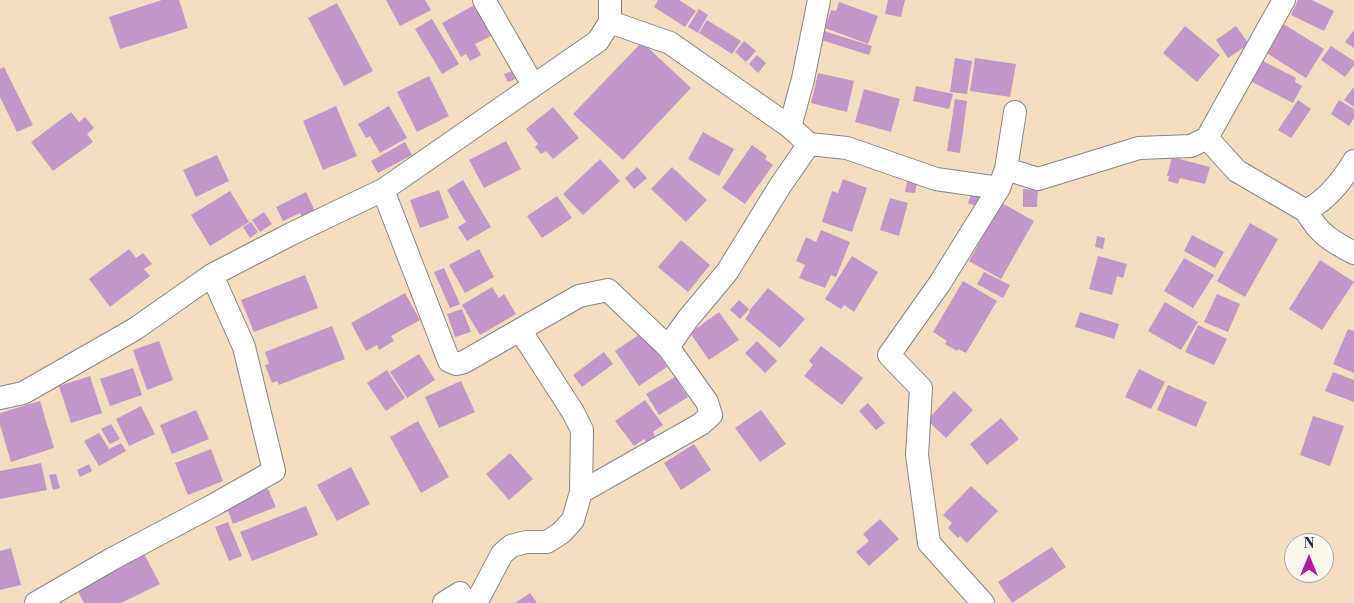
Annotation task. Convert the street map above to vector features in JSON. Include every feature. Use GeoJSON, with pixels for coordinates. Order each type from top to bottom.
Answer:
{"type":"FeatureCollection","features":[{"type":"Feature","properties":{"kind":"street"},"geometry":{"type":"LineString","coordinates":[[484,0],[533,85]]}},
{"type":"Feature","properties":{"kind":"street"},"geometry":{"type":"LineString","coordinates":[[0,398],[23,394],[135,328],[212,276],[291,234],[383,190],[598,41],[610,22],[610,0]]}},
{"type":"Feature","properties":{"kind":"street"},"geometry":{"type":"LineString","coordinates":[[790,127],[804,73],[819,0]]}},
{"type":"Feature","properties":{"kind":"street"},"geometry":{"type":"LineString","coordinates":[[610,22],[670,44],[790,127],[809,144],[847,148],[936,179],[1038,179],[1139,148],[1191,146],[1207,138],[1284,0]]}},
{"type":"Feature","properties":{"kind":"street"},"geometry":{"type":"LineString","coordinates":[[983,603],[929,543],[918,455],[922,388],[889,355],[940,283],[1003,179],[1015,112]]}},
{"type":"Feature","properties":{"kind":"street"},"geometry":{"type":"LineString","coordinates":[[1207,138],[1237,171],[1306,211],[1323,235],[1354,253]]}},
{"type":"Feature","properties":{"kind":"street"},"geometry":{"type":"LineString","coordinates":[[668,347],[687,320],[727,272],[780,186],[809,144]]}},
{"type":"Feature","properties":{"kind":"street"},"geometry":{"type":"LineString","coordinates":[[1306,211],[1320,204],[1344,177],[1354,161]]}},
{"type":"Feature","properties":{"kind":"street"},"geometry":{"type":"LineString","coordinates":[[383,190],[449,361],[456,364],[464,362],[579,296],[608,290],[668,347],[707,402],[711,415],[702,424],[581,492]]}},
{"type":"Feature","properties":{"kind":"street"},"geometry":{"type":"LineString","coordinates":[[36,603],[112,559],[210,508],[274,471],[244,347],[212,276]]}},
{"type":"Feature","properties":{"kind":"street"},"geometry":{"type":"LineString","coordinates":[[460,600],[511,546],[526,542],[547,542],[561,533],[573,520],[581,492],[582,430],[574,412],[520,330]]}},
{"type":"Feature","properties":{"kind":"building"},"geometry":{"type":"Polygon","coordinates":[[[162,0],[179,0],[188,28],[120,49],[109,17],[162,0]]]}},
{"type":"Feature","properties":{"kind":"building"},"geometry":{"type":"Polygon","coordinates":[[[386,0],[425,0],[431,10],[400,26],[386,0]]]}},
{"type":"Feature","properties":{"kind":"building"},"geometry":{"type":"Polygon","coordinates":[[[658,0],[679,0],[696,11],[685,27],[654,7],[658,0]]]}},
{"type":"Feature","properties":{"kind":"building"},"geometry":{"type":"Polygon","coordinates":[[[888,0],[905,0],[901,17],[885,14],[888,0]]]}},
{"type":"Feature","properties":{"kind":"building"},"geometry":{"type":"Polygon","coordinates":[[[1298,0],[1312,0],[1334,11],[1324,31],[1291,15],[1298,0]]]}},
{"type":"Feature","properties":{"kind":"building"},"geometry":{"type":"Polygon","coordinates":[[[839,2],[878,16],[868,44],[825,28],[831,10],[836,11],[839,2]]]}},
{"type":"Feature","properties":{"kind":"building"},"geometry":{"type":"Polygon","coordinates":[[[337,3],[373,71],[344,86],[308,18],[337,3]]]}},
{"type":"Feature","properties":{"kind":"building"},"geometry":{"type":"Polygon","coordinates":[[[478,3],[495,34],[475,44],[481,55],[470,61],[466,54],[461,57],[442,23],[478,3]]]}},
{"type":"Feature","properties":{"kind":"building"},"geometry":{"type":"Polygon","coordinates":[[[699,9],[708,15],[698,33],[688,27],[699,9]]]}},
{"type":"Feature","properties":{"kind":"building"},"geometry":{"type":"Polygon","coordinates":[[[432,19],[459,64],[442,74],[415,29],[432,19]]]}},
{"type":"Feature","properties":{"kind":"building"},"geometry":{"type":"Polygon","coordinates":[[[707,20],[741,41],[732,54],[699,33],[707,20]]]}},
{"type":"Feature","properties":{"kind":"building"},"geometry":{"type":"Polygon","coordinates":[[[1280,22],[1324,49],[1306,78],[1262,50],[1280,22]]]}},
{"type":"Feature","properties":{"kind":"building"},"geometry":{"type":"Polygon","coordinates":[[[1185,26],[1220,55],[1197,82],[1163,53],[1185,26]]]}},
{"type":"Feature","properties":{"kind":"building"},"geometry":{"type":"Polygon","coordinates":[[[1236,26],[1249,44],[1228,58],[1216,40],[1236,26]]]}},
{"type":"Feature","properties":{"kind":"building"},"geometry":{"type":"Polygon","coordinates":[[[818,29],[872,46],[869,55],[815,38],[818,29]]]}},
{"type":"Feature","properties":{"kind":"building"},"geometry":{"type":"Polygon","coordinates":[[[1354,30],[1354,48],[1345,42],[1354,30]]]}},
{"type":"Feature","properties":{"kind":"building"},"geometry":{"type":"Polygon","coordinates":[[[744,41],[756,51],[746,62],[735,52],[744,41]]]}},
{"type":"Feature","properties":{"kind":"building"},"geometry":{"type":"Polygon","coordinates":[[[642,42],[691,88],[623,160],[573,114],[642,42]]]}},
{"type":"Feature","properties":{"kind":"building"},"geometry":{"type":"Polygon","coordinates":[[[1331,46],[1354,61],[1354,65],[1345,77],[1321,60],[1331,46]]]}},
{"type":"Feature","properties":{"kind":"building"},"geometry":{"type":"Polygon","coordinates":[[[757,55],[766,63],[758,73],[749,64],[757,55]]]}},
{"type":"Feature","properties":{"kind":"building"},"geometry":{"type":"Polygon","coordinates":[[[955,58],[972,61],[967,94],[950,92],[955,58]]]}},
{"type":"Feature","properties":{"kind":"building"},"geometry":{"type":"Polygon","coordinates":[[[975,58],[1016,64],[1010,97],[970,91],[975,58]]]}},
{"type":"Feature","properties":{"kind":"building"},"geometry":{"type":"Polygon","coordinates":[[[1263,61],[1296,78],[1295,82],[1302,86],[1293,103],[1252,82],[1263,61]]]}},
{"type":"Feature","properties":{"kind":"building"},"geometry":{"type":"Polygon","coordinates":[[[4,67],[33,125],[17,132],[0,97],[0,69],[4,67]]]}},
{"type":"Feature","properties":{"kind":"building"},"geometry":{"type":"Polygon","coordinates":[[[512,71],[515,79],[508,82],[504,74],[512,71]]]}},
{"type":"Feature","properties":{"kind":"building"},"geometry":{"type":"Polygon","coordinates":[[[818,73],[854,81],[847,112],[811,103],[818,73]]]}},
{"type":"Feature","properties":{"kind":"building"},"geometry":{"type":"Polygon","coordinates":[[[429,76],[449,116],[417,132],[397,92],[429,76]]]}},
{"type":"Feature","properties":{"kind":"building"},"geometry":{"type":"Polygon","coordinates":[[[916,86],[953,94],[949,109],[913,101],[916,86]]]}},
{"type":"Feature","properties":{"kind":"building"},"geometry":{"type":"Polygon","coordinates":[[[864,89],[900,99],[891,132],[855,122],[864,89]]]}},
{"type":"Feature","properties":{"kind":"building"},"geometry":{"type":"Polygon","coordinates":[[[1354,89],[1354,107],[1344,100],[1354,89]]]}},
{"type":"Feature","properties":{"kind":"building"},"geometry":{"type":"Polygon","coordinates":[[[955,99],[967,101],[960,153],[947,151],[955,99]]]}},
{"type":"Feature","properties":{"kind":"building"},"geometry":{"type":"Polygon","coordinates":[[[1298,100],[1311,109],[1291,138],[1278,130],[1298,100]]]}},
{"type":"Feature","properties":{"kind":"building"},"geometry":{"type":"Polygon","coordinates":[[[1339,100],[1354,109],[1354,118],[1349,126],[1331,114],[1339,100]]]}},
{"type":"Feature","properties":{"kind":"building"},"geometry":{"type":"Polygon","coordinates":[[[336,106],[357,156],[323,170],[303,121],[336,106]]]}},
{"type":"Feature","properties":{"kind":"building"},"geometry":{"type":"Polygon","coordinates":[[[389,106],[407,138],[380,153],[370,136],[366,138],[358,124],[389,106]]]}},
{"type":"Feature","properties":{"kind":"building"},"geometry":{"type":"Polygon","coordinates":[[[553,107],[579,138],[553,159],[546,151],[541,154],[535,147],[538,144],[526,129],[553,107]]]}},
{"type":"Feature","properties":{"kind":"building"},"geometry":{"type":"Polygon","coordinates":[[[71,112],[79,122],[85,117],[94,128],[87,134],[93,142],[53,171],[31,142],[71,112]]]}},
{"type":"Feature","properties":{"kind":"building"},"geometry":{"type":"Polygon","coordinates":[[[703,132],[734,149],[719,176],[688,159],[703,132]]]}},
{"type":"Feature","properties":{"kind":"building"},"geometry":{"type":"Polygon","coordinates":[[[506,141],[521,169],[484,188],[469,160],[506,141]]]}},
{"type":"Feature","properties":{"kind":"building"},"geometry":{"type":"Polygon","coordinates":[[[405,142],[412,155],[378,173],[371,161],[405,142]]]}},
{"type":"Feature","properties":{"kind":"building"},"geometry":{"type":"Polygon","coordinates":[[[752,145],[767,156],[765,159],[773,165],[745,204],[722,188],[752,145]]]}},
{"type":"Feature","properties":{"kind":"building"},"geometry":{"type":"Polygon","coordinates":[[[217,155],[229,181],[196,197],[183,170],[217,155]]]}},
{"type":"Feature","properties":{"kind":"building"},"geometry":{"type":"Polygon","coordinates":[[[1172,157],[1210,167],[1205,184],[1180,178],[1178,184],[1168,181],[1169,176],[1167,176],[1172,157]]]}},
{"type":"Feature","properties":{"kind":"building"},"geometry":{"type":"Polygon","coordinates":[[[600,159],[620,181],[583,215],[563,194],[600,159]]]}},
{"type":"Feature","properties":{"kind":"building"},"geometry":{"type":"Polygon","coordinates":[[[637,167],[647,178],[634,189],[625,178],[637,167]]]}},
{"type":"Feature","properties":{"kind":"building"},"geometry":{"type":"Polygon","coordinates":[[[672,167],[707,200],[686,222],[651,189],[672,167]]]}},
{"type":"Feature","properties":{"kind":"building"},"geometry":{"type":"Polygon","coordinates":[[[843,179],[867,188],[852,232],[822,222],[832,191],[838,193],[843,179]]]}},
{"type":"Feature","properties":{"kind":"building"},"geometry":{"type":"Polygon","coordinates":[[[463,180],[491,227],[467,241],[458,227],[466,222],[447,190],[463,180]]]}},
{"type":"Feature","properties":{"kind":"building"},"geometry":{"type":"Polygon","coordinates":[[[907,182],[917,183],[915,193],[905,192],[907,182]]]}},
{"type":"Feature","properties":{"kind":"building"},"geometry":{"type":"Polygon","coordinates":[[[1023,189],[1038,190],[1037,207],[1023,207],[1023,189]]]}},
{"type":"Feature","properties":{"kind":"building"},"geometry":{"type":"Polygon","coordinates":[[[439,190],[449,218],[420,228],[410,200],[439,190]]]}},
{"type":"Feature","properties":{"kind":"building"},"geometry":{"type":"Polygon","coordinates":[[[230,191],[249,222],[210,246],[191,215],[230,191]]]}},
{"type":"Feature","properties":{"kind":"building"},"geometry":{"type":"Polygon","coordinates":[[[972,191],[980,194],[976,206],[968,203],[972,191]]]}},
{"type":"Feature","properties":{"kind":"building"},"geometry":{"type":"Polygon","coordinates":[[[306,192],[315,211],[302,217],[300,213],[283,221],[276,207],[306,192]]]}},
{"type":"Feature","properties":{"kind":"building"},"geometry":{"type":"Polygon","coordinates":[[[557,196],[572,218],[542,238],[527,216],[557,196]]]}},
{"type":"Feature","properties":{"kind":"building"},"geometry":{"type":"Polygon","coordinates":[[[890,198],[908,203],[899,236],[880,230],[890,198]]]}},
{"type":"Feature","properties":{"kind":"building"},"geometry":{"type":"Polygon","coordinates":[[[1002,203],[1034,221],[1001,279],[969,261],[1002,203]]]}},
{"type":"Feature","properties":{"kind":"building"},"geometry":{"type":"Polygon","coordinates":[[[264,212],[272,224],[260,232],[252,220],[264,212]]]}},
{"type":"Feature","properties":{"kind":"building"},"geometry":{"type":"Polygon","coordinates":[[[251,222],[258,232],[250,238],[243,227],[251,222]]]}},
{"type":"Feature","properties":{"kind":"building"},"geometry":{"type":"Polygon","coordinates":[[[1250,223],[1278,239],[1245,297],[1217,281],[1250,223]]]}},
{"type":"Feature","properties":{"kind":"building"},"geometry":{"type":"Polygon","coordinates":[[[821,230],[850,242],[836,277],[831,275],[825,288],[799,278],[805,265],[796,261],[806,237],[816,242],[821,230]]]}},
{"type":"Feature","properties":{"kind":"building"},"geometry":{"type":"Polygon","coordinates":[[[1192,235],[1224,252],[1215,268],[1184,251],[1192,235]]]}},
{"type":"Feature","properties":{"kind":"building"},"geometry":{"type":"Polygon","coordinates":[[[1097,236],[1105,238],[1103,249],[1095,247],[1097,236]]]}},
{"type":"Feature","properties":{"kind":"building"},"geometry":{"type":"Polygon","coordinates":[[[681,240],[710,265],[688,292],[658,267],[681,240]]]}},
{"type":"Feature","properties":{"kind":"building"},"geometry":{"type":"Polygon","coordinates":[[[129,249],[136,258],[143,253],[152,264],[144,269],[150,276],[110,307],[89,279],[129,249]]]}},
{"type":"Feature","properties":{"kind":"building"},"geometry":{"type":"Polygon","coordinates":[[[479,249],[494,277],[465,293],[449,265],[479,249]]]}},
{"type":"Feature","properties":{"kind":"building"},"geometry":{"type":"Polygon","coordinates":[[[852,256],[878,272],[854,312],[844,305],[841,309],[825,299],[852,256]]]}},
{"type":"Feature","properties":{"kind":"building"},"geometry":{"type":"Polygon","coordinates":[[[1098,256],[1127,264],[1123,278],[1117,276],[1112,295],[1089,289],[1098,256]]]}},
{"type":"Feature","properties":{"kind":"building"},"geometry":{"type":"Polygon","coordinates":[[[1184,258],[1214,275],[1193,308],[1164,291],[1184,258]]]}},
{"type":"Feature","properties":{"kind":"building"},"geometry":{"type":"Polygon","coordinates":[[[1320,260],[1354,282],[1322,330],[1289,309],[1320,260]]]}},
{"type":"Feature","properties":{"kind":"building"},"geometry":{"type":"Polygon","coordinates":[[[444,268],[460,304],[450,308],[434,272],[444,268]]]}},
{"type":"Feature","properties":{"kind":"building"},"geometry":{"type":"Polygon","coordinates":[[[984,272],[1010,285],[1003,298],[977,284],[984,272]]]}},
{"type":"Feature","properties":{"kind":"building"},"geometry":{"type":"Polygon","coordinates":[[[305,275],[318,308],[254,332],[241,300],[305,275]]]}},
{"type":"Feature","properties":{"kind":"building"},"geometry":{"type":"Polygon","coordinates":[[[963,281],[997,301],[966,353],[958,349],[957,351],[945,344],[947,341],[933,332],[963,281]]]}},
{"type":"Feature","properties":{"kind":"building"},"geometry":{"type":"Polygon","coordinates":[[[492,287],[499,298],[504,294],[516,314],[480,335],[462,305],[492,287]]]}},
{"type":"Feature","properties":{"kind":"building"},"geometry":{"type":"Polygon","coordinates":[[[768,288],[805,319],[780,348],[745,319],[749,311],[768,288]]]}},
{"type":"Feature","properties":{"kind":"building"},"geometry":{"type":"Polygon","coordinates":[[[405,293],[420,320],[391,336],[394,341],[379,350],[377,345],[366,351],[351,323],[405,293]]]}},
{"type":"Feature","properties":{"kind":"building"},"geometry":{"type":"Polygon","coordinates":[[[1217,294],[1240,304],[1228,332],[1204,322],[1217,294]]]}},
{"type":"Feature","properties":{"kind":"building"},"geometry":{"type":"Polygon","coordinates":[[[739,300],[749,309],[740,319],[730,310],[739,300]]]}},
{"type":"Feature","properties":{"kind":"building"},"geometry":{"type":"Polygon","coordinates":[[[1165,302],[1198,322],[1181,350],[1148,331],[1165,302]]]}},
{"type":"Feature","properties":{"kind":"building"},"geometry":{"type":"Polygon","coordinates":[[[462,309],[471,332],[455,337],[447,314],[462,309]]]}},
{"type":"Feature","properties":{"kind":"building"},"geometry":{"type":"Polygon","coordinates":[[[719,312],[739,340],[709,360],[690,333],[719,312]]]}},
{"type":"Feature","properties":{"kind":"building"},"geometry":{"type":"Polygon","coordinates":[[[1080,312],[1119,324],[1114,339],[1075,327],[1080,312]]]}},
{"type":"Feature","properties":{"kind":"building"},"geometry":{"type":"Polygon","coordinates":[[[1198,325],[1227,339],[1214,365],[1185,352],[1198,325]]]}},
{"type":"Feature","properties":{"kind":"building"},"geometry":{"type":"Polygon","coordinates":[[[332,326],[345,359],[279,385],[277,381],[272,383],[265,365],[269,364],[265,352],[332,326]]]}},
{"type":"Feature","properties":{"kind":"building"},"geometry":{"type":"Polygon","coordinates":[[[1348,329],[1354,331],[1354,373],[1333,364],[1348,329]]]}},
{"type":"Feature","properties":{"kind":"building"},"geometry":{"type":"Polygon","coordinates":[[[643,332],[667,367],[639,386],[615,351],[643,332]]]}},
{"type":"Feature","properties":{"kind":"building"},"geometry":{"type":"Polygon","coordinates":[[[159,341],[173,380],[147,390],[133,350],[159,341]]]}},
{"type":"Feature","properties":{"kind":"building"},"geometry":{"type":"Polygon","coordinates":[[[757,341],[777,361],[765,373],[745,353],[757,341]]]}},
{"type":"Feature","properties":{"kind":"building"},"geometry":{"type":"Polygon","coordinates":[[[821,346],[863,378],[842,405],[804,376],[813,365],[809,361],[821,346]]]}},
{"type":"Feature","properties":{"kind":"building"},"geometry":{"type":"Polygon","coordinates":[[[604,352],[613,364],[582,387],[573,375],[604,352]]]}},
{"type":"Feature","properties":{"kind":"building"},"geometry":{"type":"Polygon","coordinates":[[[419,354],[435,380],[407,398],[390,372],[419,354]]]}},
{"type":"Feature","properties":{"kind":"building"},"geometry":{"type":"Polygon","coordinates":[[[133,368],[142,395],[110,406],[100,379],[133,368]]]}},
{"type":"Feature","properties":{"kind":"building"},"geometry":{"type":"Polygon","coordinates":[[[1139,369],[1165,382],[1151,409],[1125,397],[1139,369]]]}},
{"type":"Feature","properties":{"kind":"building"},"geometry":{"type":"Polygon","coordinates":[[[387,370],[405,398],[386,411],[367,383],[387,370]]]}},
{"type":"Feature","properties":{"kind":"building"},"geometry":{"type":"Polygon","coordinates":[[[1333,372],[1354,380],[1354,402],[1325,391],[1333,372]]]}},
{"type":"Feature","properties":{"kind":"building"},"geometry":{"type":"Polygon","coordinates":[[[90,376],[102,413],[71,423],[59,386],[90,376]]]}},
{"type":"Feature","properties":{"kind":"building"},"geometry":{"type":"Polygon","coordinates":[[[675,377],[688,397],[659,415],[646,394],[675,377]]]}},
{"type":"Feature","properties":{"kind":"building"},"geometry":{"type":"Polygon","coordinates":[[[461,381],[475,412],[439,428],[425,397],[461,381]]]}},
{"type":"Feature","properties":{"kind":"building"},"geometry":{"type":"Polygon","coordinates":[[[1168,385],[1207,402],[1196,427],[1157,410],[1168,385]]]}},
{"type":"Feature","properties":{"kind":"building"},"geometry":{"type":"Polygon","coordinates":[[[954,391],[973,410],[946,438],[927,420],[954,391]]]}},
{"type":"Feature","properties":{"kind":"building"},"geometry":{"type":"Polygon","coordinates":[[[645,400],[663,425],[653,432],[655,436],[646,442],[644,439],[634,446],[615,421],[645,400]]]}},
{"type":"Feature","properties":{"kind":"building"},"geometry":{"type":"Polygon","coordinates":[[[40,401],[54,448],[11,462],[0,425],[0,413],[40,401]]]}},
{"type":"Feature","properties":{"kind":"building"},"geometry":{"type":"Polygon","coordinates":[[[868,403],[885,423],[876,430],[859,411],[868,403]]]}},
{"type":"Feature","properties":{"kind":"building"},"geometry":{"type":"Polygon","coordinates":[[[141,406],[155,434],[129,446],[116,419],[141,406]]]}},
{"type":"Feature","properties":{"kind":"building"},"geometry":{"type":"Polygon","coordinates":[[[196,410],[209,439],[172,454],[160,425],[196,410]]]}},
{"type":"Feature","properties":{"kind":"building"},"geometry":{"type":"Polygon","coordinates":[[[761,410],[786,444],[760,462],[735,428],[761,410]]]}},
{"type":"Feature","properties":{"kind":"building"},"geometry":{"type":"Polygon","coordinates":[[[1313,416],[1344,426],[1330,466],[1300,455],[1313,416]]]}},
{"type":"Feature","properties":{"kind":"building"},"geometry":{"type":"Polygon","coordinates":[[[1001,418],[1019,439],[987,465],[970,444],[1001,418]]]}},
{"type":"Feature","properties":{"kind":"building"},"geometry":{"type":"Polygon","coordinates":[[[418,421],[449,477],[421,493],[390,437],[418,421]]]}},
{"type":"Feature","properties":{"kind":"building"},"geometry":{"type":"Polygon","coordinates":[[[111,424],[120,439],[110,444],[101,429],[111,424]]]}},
{"type":"Feature","properties":{"kind":"building"},"geometry":{"type":"Polygon","coordinates":[[[99,433],[109,449],[121,443],[126,451],[99,466],[84,441],[99,433]]]}},
{"type":"Feature","properties":{"kind":"building"},"geometry":{"type":"Polygon","coordinates":[[[694,444],[711,470],[681,490],[664,463],[694,444]]]}},
{"type":"Feature","properties":{"kind":"building"},"geometry":{"type":"Polygon","coordinates":[[[211,449],[223,481],[188,495],[175,463],[211,449]]]}},
{"type":"Feature","properties":{"kind":"building"},"geometry":{"type":"Polygon","coordinates":[[[510,453],[533,479],[509,500],[486,474],[510,453]]]}},
{"type":"Feature","properties":{"kind":"building"},"geometry":{"type":"Polygon","coordinates":[[[41,463],[47,490],[0,499],[0,471],[41,463]]]}},
{"type":"Feature","properties":{"kind":"building"},"geometry":{"type":"Polygon","coordinates":[[[89,464],[92,471],[80,477],[77,470],[89,464]]]}},
{"type":"Feature","properties":{"kind":"building"},"geometry":{"type":"Polygon","coordinates":[[[351,467],[370,504],[337,521],[317,485],[351,467]]]}},
{"type":"Feature","properties":{"kind":"building"},"geometry":{"type":"Polygon","coordinates":[[[56,474],[60,488],[53,490],[49,475],[56,474]]]}},
{"type":"Feature","properties":{"kind":"building"},"geometry":{"type":"Polygon","coordinates":[[[971,486],[998,511],[967,543],[960,536],[958,538],[948,528],[952,523],[943,515],[971,486]]]}},
{"type":"Feature","properties":{"kind":"building"},"geometry":{"type":"Polygon","coordinates":[[[268,489],[276,507],[233,524],[226,505],[268,489]]]}},
{"type":"Feature","properties":{"kind":"building"},"geometry":{"type":"Polygon","coordinates":[[[306,506],[318,535],[252,561],[240,532],[306,506]]]}},
{"type":"Feature","properties":{"kind":"building"},"geometry":{"type":"Polygon","coordinates":[[[880,519],[899,539],[869,566],[856,552],[869,541],[863,534],[880,519]]]}},
{"type":"Feature","properties":{"kind":"building"},"geometry":{"type":"Polygon","coordinates":[[[228,522],[242,556],[229,561],[215,527],[228,522]]]}},
{"type":"Feature","properties":{"kind":"building"},"geometry":{"type":"Polygon","coordinates":[[[1052,547],[1066,567],[1012,603],[998,582],[1052,547]]]}},
{"type":"Feature","properties":{"kind":"building"},"geometry":{"type":"Polygon","coordinates":[[[11,548],[21,585],[0,590],[0,551],[11,548]]]}},
{"type":"Feature","properties":{"kind":"building"},"geometry":{"type":"Polygon","coordinates":[[[144,554],[160,584],[121,603],[84,603],[76,588],[144,554]]]}},
{"type":"Feature","properties":{"kind":"building"},"geometry":{"type":"Polygon","coordinates":[[[530,593],[537,603],[515,603],[530,593]]]}}]}
